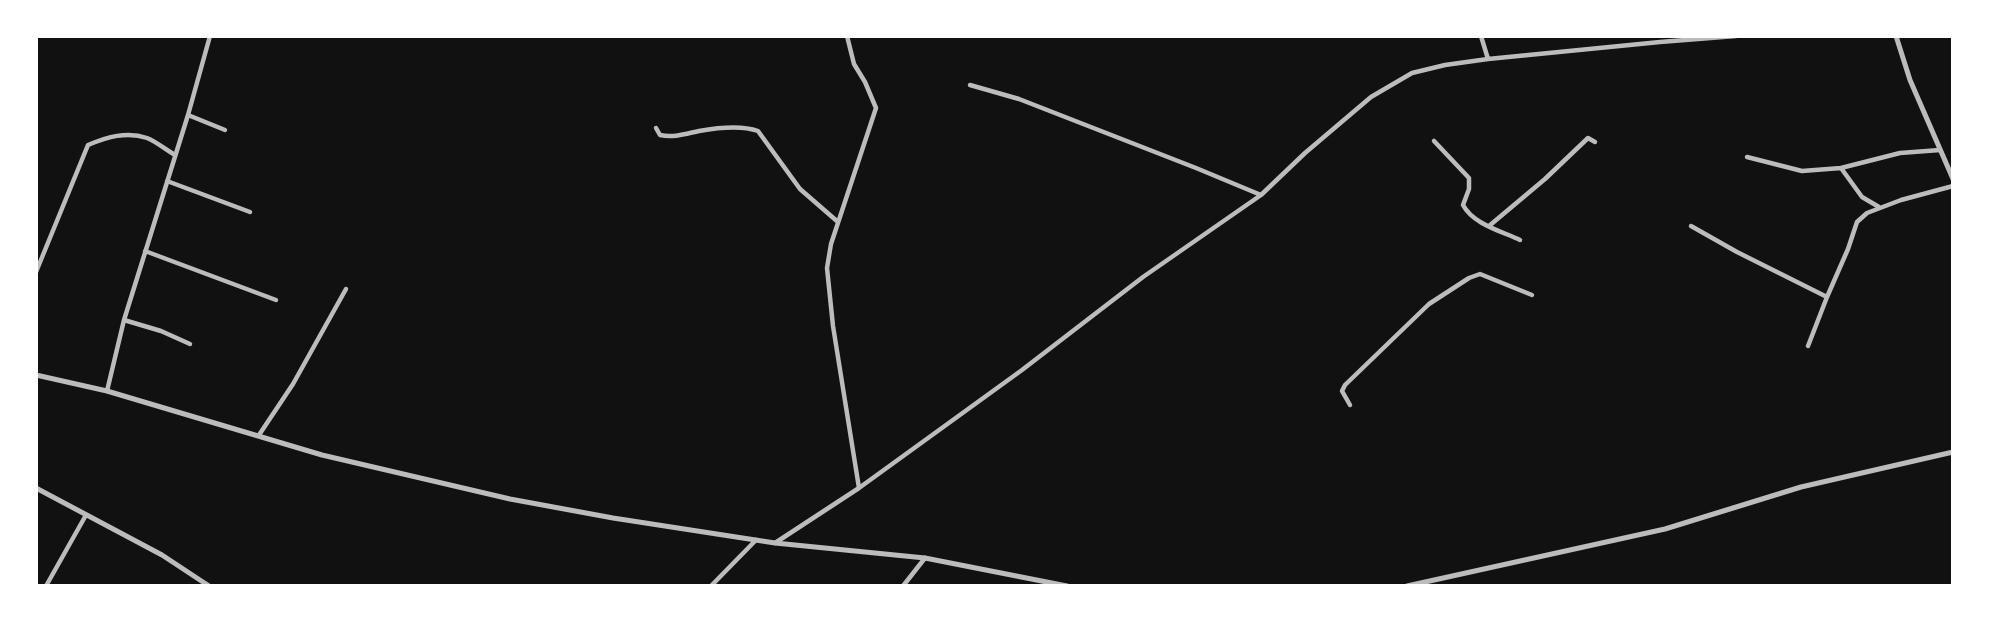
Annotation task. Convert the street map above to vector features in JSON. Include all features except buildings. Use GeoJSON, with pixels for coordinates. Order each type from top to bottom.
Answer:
{"type":"FeatureCollection","features":[{"type":"Feature","properties":{"kind":"street"},"geometry":{"type":"LineString","coordinates":[[107,391],[124,320],[188,115],[210,36]]}},
{"type":"Feature","properties":{"kind":"street"},"geometry":{"type":"LineString","coordinates":[[846,36],[854,64],[865,82],[876,108],[831,244],[827,268],[833,326],[859,488]]}},
{"type":"Feature","properties":{"kind":"street"},"geometry":{"type":"LineString","coordinates":[[1481,36],[1488,60]]}},
{"type":"Feature","properties":{"kind":"street"},"geometry":{"type":"LineString","coordinates":[[775,543],[859,488],[1022,370],[1143,277],[1261,196],[1305,154],[1371,97],[1412,73],[1445,65],[1488,60],[1736,36]]}},
{"type":"Feature","properties":{"kind":"street"},"geometry":{"type":"LineString","coordinates":[[1896,36],[1910,80],[1953,180]]}},
{"type":"Feature","properties":{"kind":"street"},"geometry":{"type":"LineString","coordinates":[[970,85],[1019,99],[1196,168],[1261,196]]}},
{"type":"Feature","properties":{"kind":"street"},"geometry":{"type":"LineString","coordinates":[[188,115],[226,130]]}},
{"type":"Feature","properties":{"kind":"street"},"geometry":{"type":"LineString","coordinates":[[656,128],[660,134],[669,137],[700,131],[727,129],[758,131],[800,189],[838,222]]}},
{"type":"Feature","properties":{"kind":"street"},"geometry":{"type":"LineString","coordinates":[[36,272],[88,145],[107,137],[122,135],[148,138],[175,155]]}},
{"type":"Feature","properties":{"kind":"street"},"geometry":{"type":"LineString","coordinates":[[1489,226],[1545,179],[1588,138],[1595,142]]}},
{"type":"Feature","properties":{"kind":"street"},"geometry":{"type":"LineString","coordinates":[[1434,141],[1469,178],[1470,185],[1463,205],[1466,211],[1489,226],[1520,240]]}},
{"type":"Feature","properties":{"kind":"street"},"geometry":{"type":"LineString","coordinates":[[1747,157],[1802,171],[1841,168],[1900,153],[1940,150]]}},
{"type":"Feature","properties":{"kind":"street"},"geometry":{"type":"LineString","coordinates":[[1841,168],[1862,197],[1879,207]]}},
{"type":"Feature","properties":{"kind":"street"},"geometry":{"type":"LineString","coordinates":[[167,181],[250,212]]}},
{"type":"Feature","properties":{"kind":"street"},"geometry":{"type":"LineString","coordinates":[[1808,346],[1848,249],[1857,222],[1867,213],[1879,207],[1953,186]]}},
{"type":"Feature","properties":{"kind":"street"},"geometry":{"type":"LineString","coordinates":[[1691,226],[1827,297]]}},
{"type":"Feature","properties":{"kind":"street"},"geometry":{"type":"LineString","coordinates":[[145,251],[276,300]]}},
{"type":"Feature","properties":{"kind":"street"},"geometry":{"type":"LineString","coordinates":[[1350,405],[1342,391],[1344,385],[1421,311],[1454,288],[1480,274],[1532,295]]}},
{"type":"Feature","properties":{"kind":"street"},"geometry":{"type":"LineString","coordinates":[[259,435],[292,384],[346,289]]}},
{"type":"Feature","properties":{"kind":"street"},"geometry":{"type":"LineString","coordinates":[[124,320],[161,331],[190,344]]}},
{"type":"Feature","properties":{"kind":"street"},"geometry":{"type":"LineString","coordinates":[[36,375],[107,391],[322,455],[510,499],[613,518],[775,543],[925,558],[1067,586]]}},
{"type":"Feature","properties":{"kind":"street"},"geometry":{"type":"LineString","coordinates":[[1407,586],[1665,529],[1801,487],[1953,452]]}},
{"type":"Feature","properties":{"kind":"street"},"geometry":{"type":"LineString","coordinates":[[36,488],[162,555],[209,586]]}},
{"type":"Feature","properties":{"kind":"street"},"geometry":{"type":"LineString","coordinates":[[46,586],[86,515]]}},
{"type":"Feature","properties":{"kind":"street"},"geometry":{"type":"LineString","coordinates":[[711,586],[756,540]]}},
{"type":"Feature","properties":{"kind":"street"},"geometry":{"type":"LineString","coordinates":[[903,586],[925,558]]}}]}
